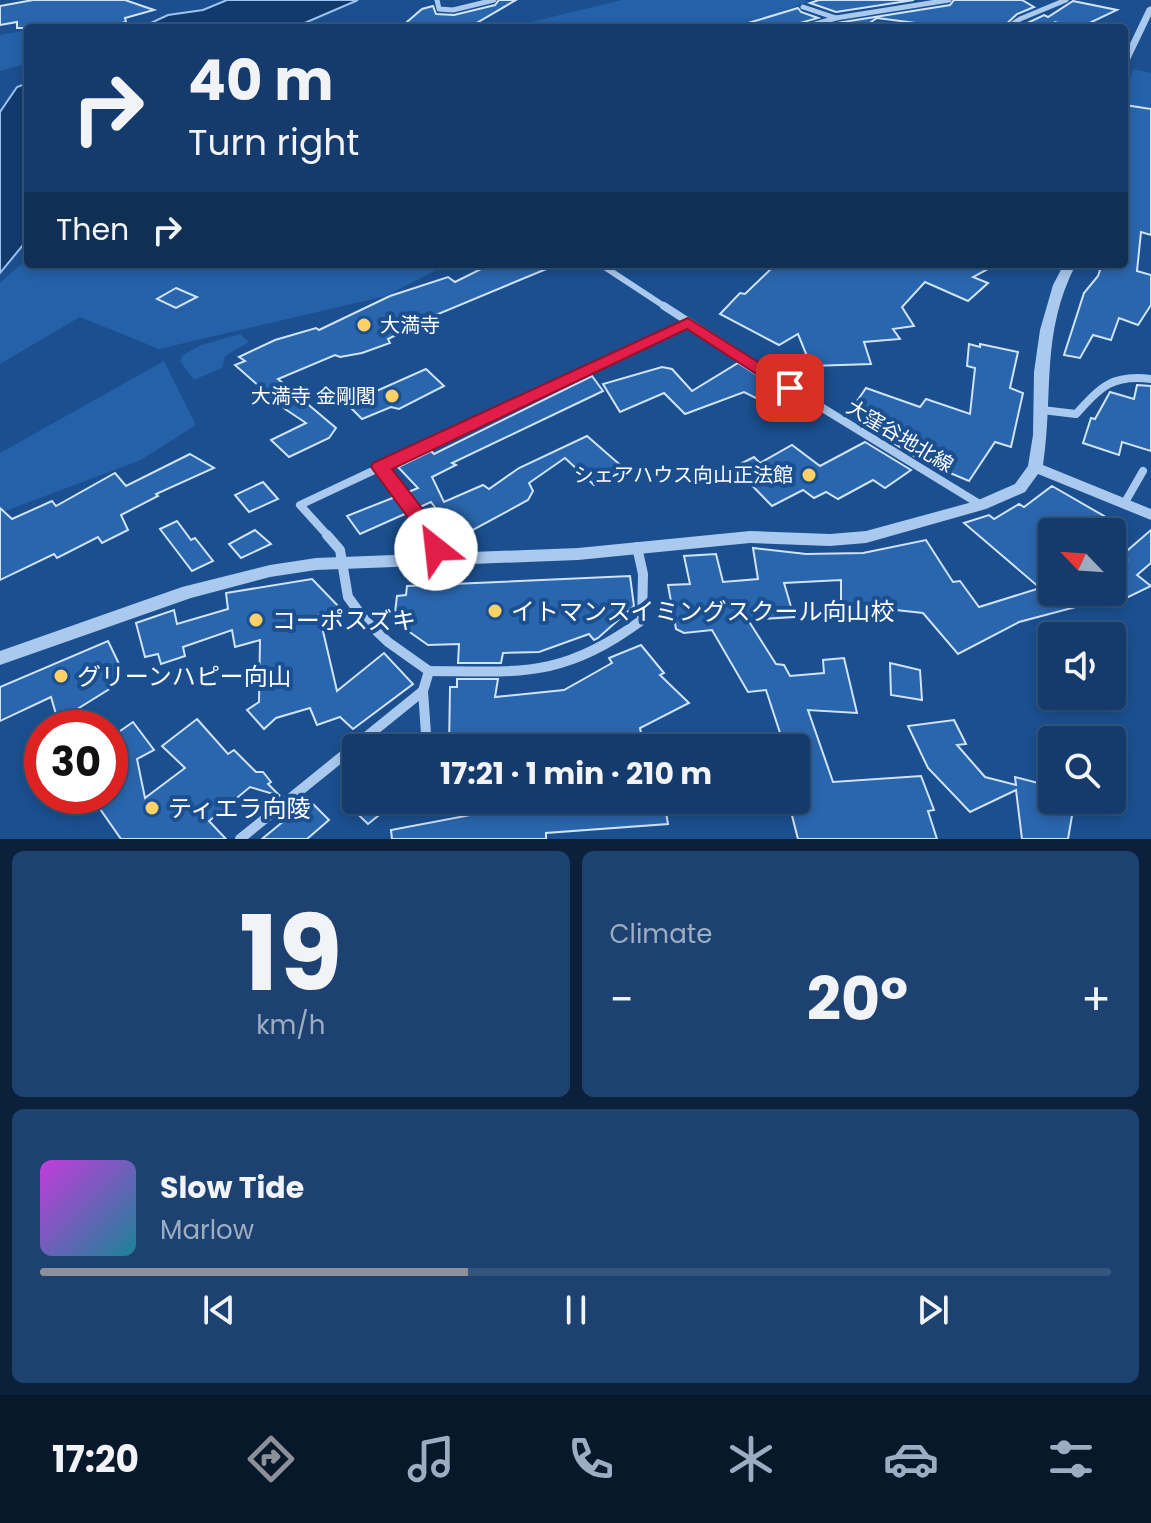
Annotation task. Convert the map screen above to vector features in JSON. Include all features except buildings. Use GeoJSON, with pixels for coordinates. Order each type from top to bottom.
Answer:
{"type":"FeatureCollection","features":[{"type":"Feature","properties":{"kind":"street"},"geometry":{"type":"LineString","coordinates":[[437,0],[435,3],[439,9],[453,10],[494,0]]}},
{"type":"Feature","properties":{"kind":"street"},"geometry":{"type":"LineString","coordinates":[[816,24],[949,0]]}},
{"type":"Feature","properties":{"kind":"street"},"geometry":{"type":"LineString","coordinates":[[1010,24],[1066,0]]}},
{"type":"Feature","properties":{"kind":"street"},"geometry":{"type":"LineString","coordinates":[[803,7],[836,18]]}},
{"type":"Feature","properties":{"kind":"street"},"geometry":{"type":"LineString","coordinates":[[1128,56],[1151,8]]}},
{"type":"Feature","properties":{"kind":"street","name":"大窪谷地北線"},"geometry":{"type":"LineString","coordinates":[[606,268],[688,323],[981,505]]}},
{"type":"Feature","properties":{"kind":"street"},"geometry":{"type":"LineString","coordinates":[[0,658],[188,592],[270,571],[343,564],[578,554],[750,537],[830,540],[866,537],[981,505],[1020,488],[1035,467],[1042,410],[1041,372],[1046,330],[1059,285],[1068,268]]}},
{"type":"Feature","properties":{"kind":"street"},"geometry":{"type":"LineString","coordinates":[[637,547],[643,574],[642,620],[599,650],[558,667],[519,672],[429,671],[388,642],[364,619],[348,597],[340,550],[300,505],[688,323]]}},
{"type":"Feature","properties":{"kind":"street"},"geometry":{"type":"LineString","coordinates":[[1042,410],[1076,414],[1115,378],[1130,375],[1151,379]]}},
{"type":"Feature","properties":{"kind":"street"},"geometry":{"type":"LineString","coordinates":[[380,467],[437,541],[435,560]]}},
{"type":"Feature","properties":{"kind":"street"},"geometry":{"type":"LineString","coordinates":[[1035,467],[1151,515]]}},
{"type":"Feature","properties":{"kind":"street"},"geometry":{"type":"LineString","coordinates":[[1124,504],[1143,471]]}},
{"type":"Feature","properties":{"kind":"street"},"geometry":{"type":"LineString","coordinates":[[426,734],[423,691],[429,671]]}},
{"type":"Feature","properties":{"kind":"street"},"geometry":{"type":"LineString","coordinates":[[240,839],[423,691]]}},
{"type":"Feature","properties":{"kind":"shaded area"},"geometry":{"type":"Polygon","coordinates":[[[227,0],[358,0],[302,24],[149,24],[168,15],[203,10],[227,0]]]}},
{"type":"Feature","properties":{"kind":"shaded area"},"geometry":{"type":"Polygon","coordinates":[[[622,0],[808,2],[750,24],[523,24],[622,0]]]}},
{"type":"Feature","properties":{"kind":"shaded area"},"geometry":{"type":"Polygon","coordinates":[[[24,31],[24,64],[0,71],[0,35],[24,31]]]}},
{"type":"Feature","properties":{"kind":"shaded area"},"geometry":{"type":"Polygon","coordinates":[[[1133,69],[1151,73],[1151,108],[1128,105],[1133,69]]]}},
{"type":"Feature","properties":{"kind":"shaded area"},"geometry":{"type":"Polygon","coordinates":[[[24,84],[24,244],[0,273],[0,112],[17,87],[24,84]]]}},
{"type":"Feature","properties":{"kind":"shaded area"},"geometry":{"type":"Polygon","coordinates":[[[24,262],[24,268],[440,268],[386,296],[159,349],[80,317],[0,364],[0,283],[24,262]]]}},
{"type":"Feature","properties":{"kind":"shaded area"},"geometry":{"type":"Polygon","coordinates":[[[240,334],[249,342],[225,356],[222,368],[194,380],[180,361],[183,355],[201,345],[240,334]]]}},
{"type":"Feature","properties":{"kind":"shaded area"},"geometry":{"type":"Polygon","coordinates":[[[164,361],[196,425],[141,460],[0,513],[0,453],[164,361]]]}},
{"type":"Feature","properties":{"kind":"place","name":"大満寺"},"geometry":{"type":"Point","coordinates":[364,325]}},
{"type":"Feature","properties":{"kind":"place","name":"大満寺 金剛閣"},"geometry":{"type":"Point","coordinates":[392,396]}},
{"type":"Feature","properties":{"kind":"place","name":"シェアハウス向山正法館"},"geometry":{"type":"Point","coordinates":[809,475]}},
{"type":"Feature","properties":{"kind":"place","name":"イトマンスイミングスクール向山校"},"geometry":{"type":"Point","coordinates":[495,611]}},
{"type":"Feature","properties":{"kind":"place","name":"コーポスズキ"},"geometry":{"type":"Point","coordinates":[256,620]}},
{"type":"Feature","properties":{"kind":"place","name":"グリーンハピー向山"},"geometry":{"type":"Point","coordinates":[61,676]}},
{"type":"Feature","properties":{"kind":"place","name":"ティエラ向陵"},"geometry":{"type":"Point","coordinates":[152,808]}},
{"type":"Feature","properties":{"kind":"route"},"geometry":{"type":"LineString","coordinates":[[436,549],[437,541],[380,467],[688,323],[790,388]]}}]}
